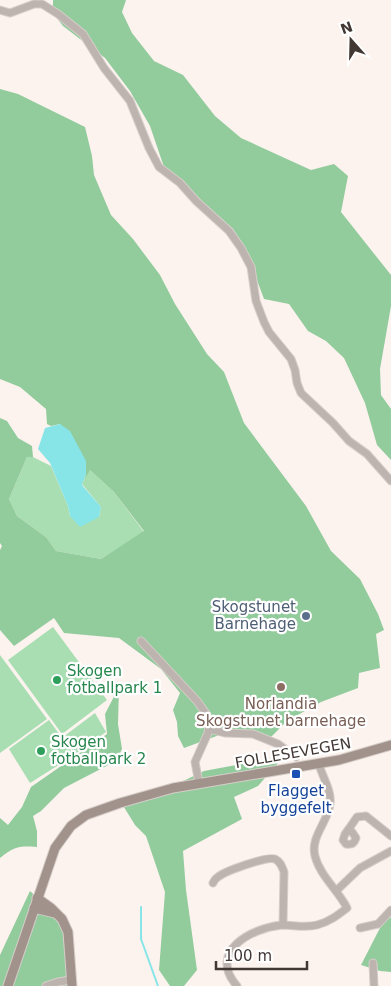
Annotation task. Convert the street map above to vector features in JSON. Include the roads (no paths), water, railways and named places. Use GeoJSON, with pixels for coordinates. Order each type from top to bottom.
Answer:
{"type":"FeatureCollection","features":[{"type":"Feature","properties":{"kind":"main road","name":"FOLLESEVEGEN"},"geometry":{"type":"LineString","coordinates":[[8,986],[55,848],[65,833],[78,820],[94,811],[120,802],[199,783],[319,764],[363,754],[391,745]]}},
{"type":"Feature","properties":{"kind":"main road"},"geometry":{"type":"LineString","coordinates":[[37,898],[47,904],[62,919],[68,932],[71,983]]}},
{"type":"Feature","properties":{"kind":"main road"},"geometry":{"type":"LineString","coordinates":[[34,908],[55,913]]}},
{"type":"Feature","properties":{"kind":"street"},"geometry":{"type":"LineString","coordinates":[[0,10],[10,13],[34,4],[42,4],[83,34],[104,68],[130,101],[149,148],[159,167],[180,183],[229,232],[241,248],[251,267],[256,301],[264,322],[269,332],[292,359],[301,393],[349,441],[367,454],[391,482]]}},
{"type":"Feature","properties":{"kind":"street"},"geometry":{"type":"LineString","coordinates":[[141,641],[197,701],[207,715],[209,729],[195,762],[199,783]]}},
{"type":"Feature","properties":{"kind":"street","name":"FOLLESEVEGEN"},"geometry":{"type":"LineString","coordinates":[[209,729],[225,733],[253,734],[278,744],[296,757]]}},
{"type":"Feature","properties":{"kind":"street"},"geometry":{"type":"LineString","coordinates":[[237,986],[227,967],[228,956],[234,946],[255,932],[283,925],[310,927],[334,918],[347,908],[320,868],[314,851],[314,842],[330,804],[329,788],[319,764]]}},
{"type":"Feature","properties":{"kind":"street"},"geometry":{"type":"LineString","coordinates":[[348,830],[357,817],[366,816],[391,836]]}},
{"type":"Feature","properties":{"kind":"street"},"geometry":{"type":"LineString","coordinates":[[336,890],[360,868],[391,851]]}},
{"type":"Feature","properties":{"kind":"street"},"geometry":{"type":"LineString","coordinates":[[213,883],[218,877],[238,868],[268,859],[276,860],[281,864],[284,872],[283,925]]}},
{"type":"Feature","properties":{"kind":"street"},"geometry":{"type":"LineString","coordinates":[[360,928],[378,924],[391,911]]}},
{"type":"Feature","properties":{"kind":"street"},"geometry":{"type":"LineString","coordinates":[[373,964],[374,986]]}},
{"type":"Feature","properties":{"kind":"street"},"geometry":{"type":"LineString","coordinates":[[46,986],[58,982],[71,983]]}},
{"type":"Feature","properties":{"kind":"water"},"geometry":{"type":"Polygon","coordinates":[[[60,424],[70,431],[86,461],[86,474],[82,485],[101,507],[99,517],[80,527],[70,516],[68,506],[50,463],[38,449],[45,428],[60,424]]]}},
{"type":"Feature","properties":{"kind":"waterway"},"geometry":{"type":"LineString","coordinates":[[141,907],[141,939],[158,986]]}},
{"type":"Feature","properties":{"kind":"place","name":"Skogstunet Barnehage"},"geometry":{"type":"Point","coordinates":[306,616]}},
{"type":"Feature","properties":{"kind":"place","name":"Skogen fotballpark 1"},"geometry":{"type":"Point","coordinates":[57,680]}},
{"type":"Feature","properties":{"kind":"place","name":"Norlandia Skogstunet barnehage"},"geometry":{"type":"Point","coordinates":[281,687]}},
{"type":"Feature","properties":{"kind":"place","name":"Skogen fotballpark 2"},"geometry":{"type":"Point","coordinates":[41,751]}},
{"type":"Feature","properties":{"kind":"place","name":"Flagget byggefelt"},"geometry":{"type":"Point","coordinates":[296,774]}}]}
